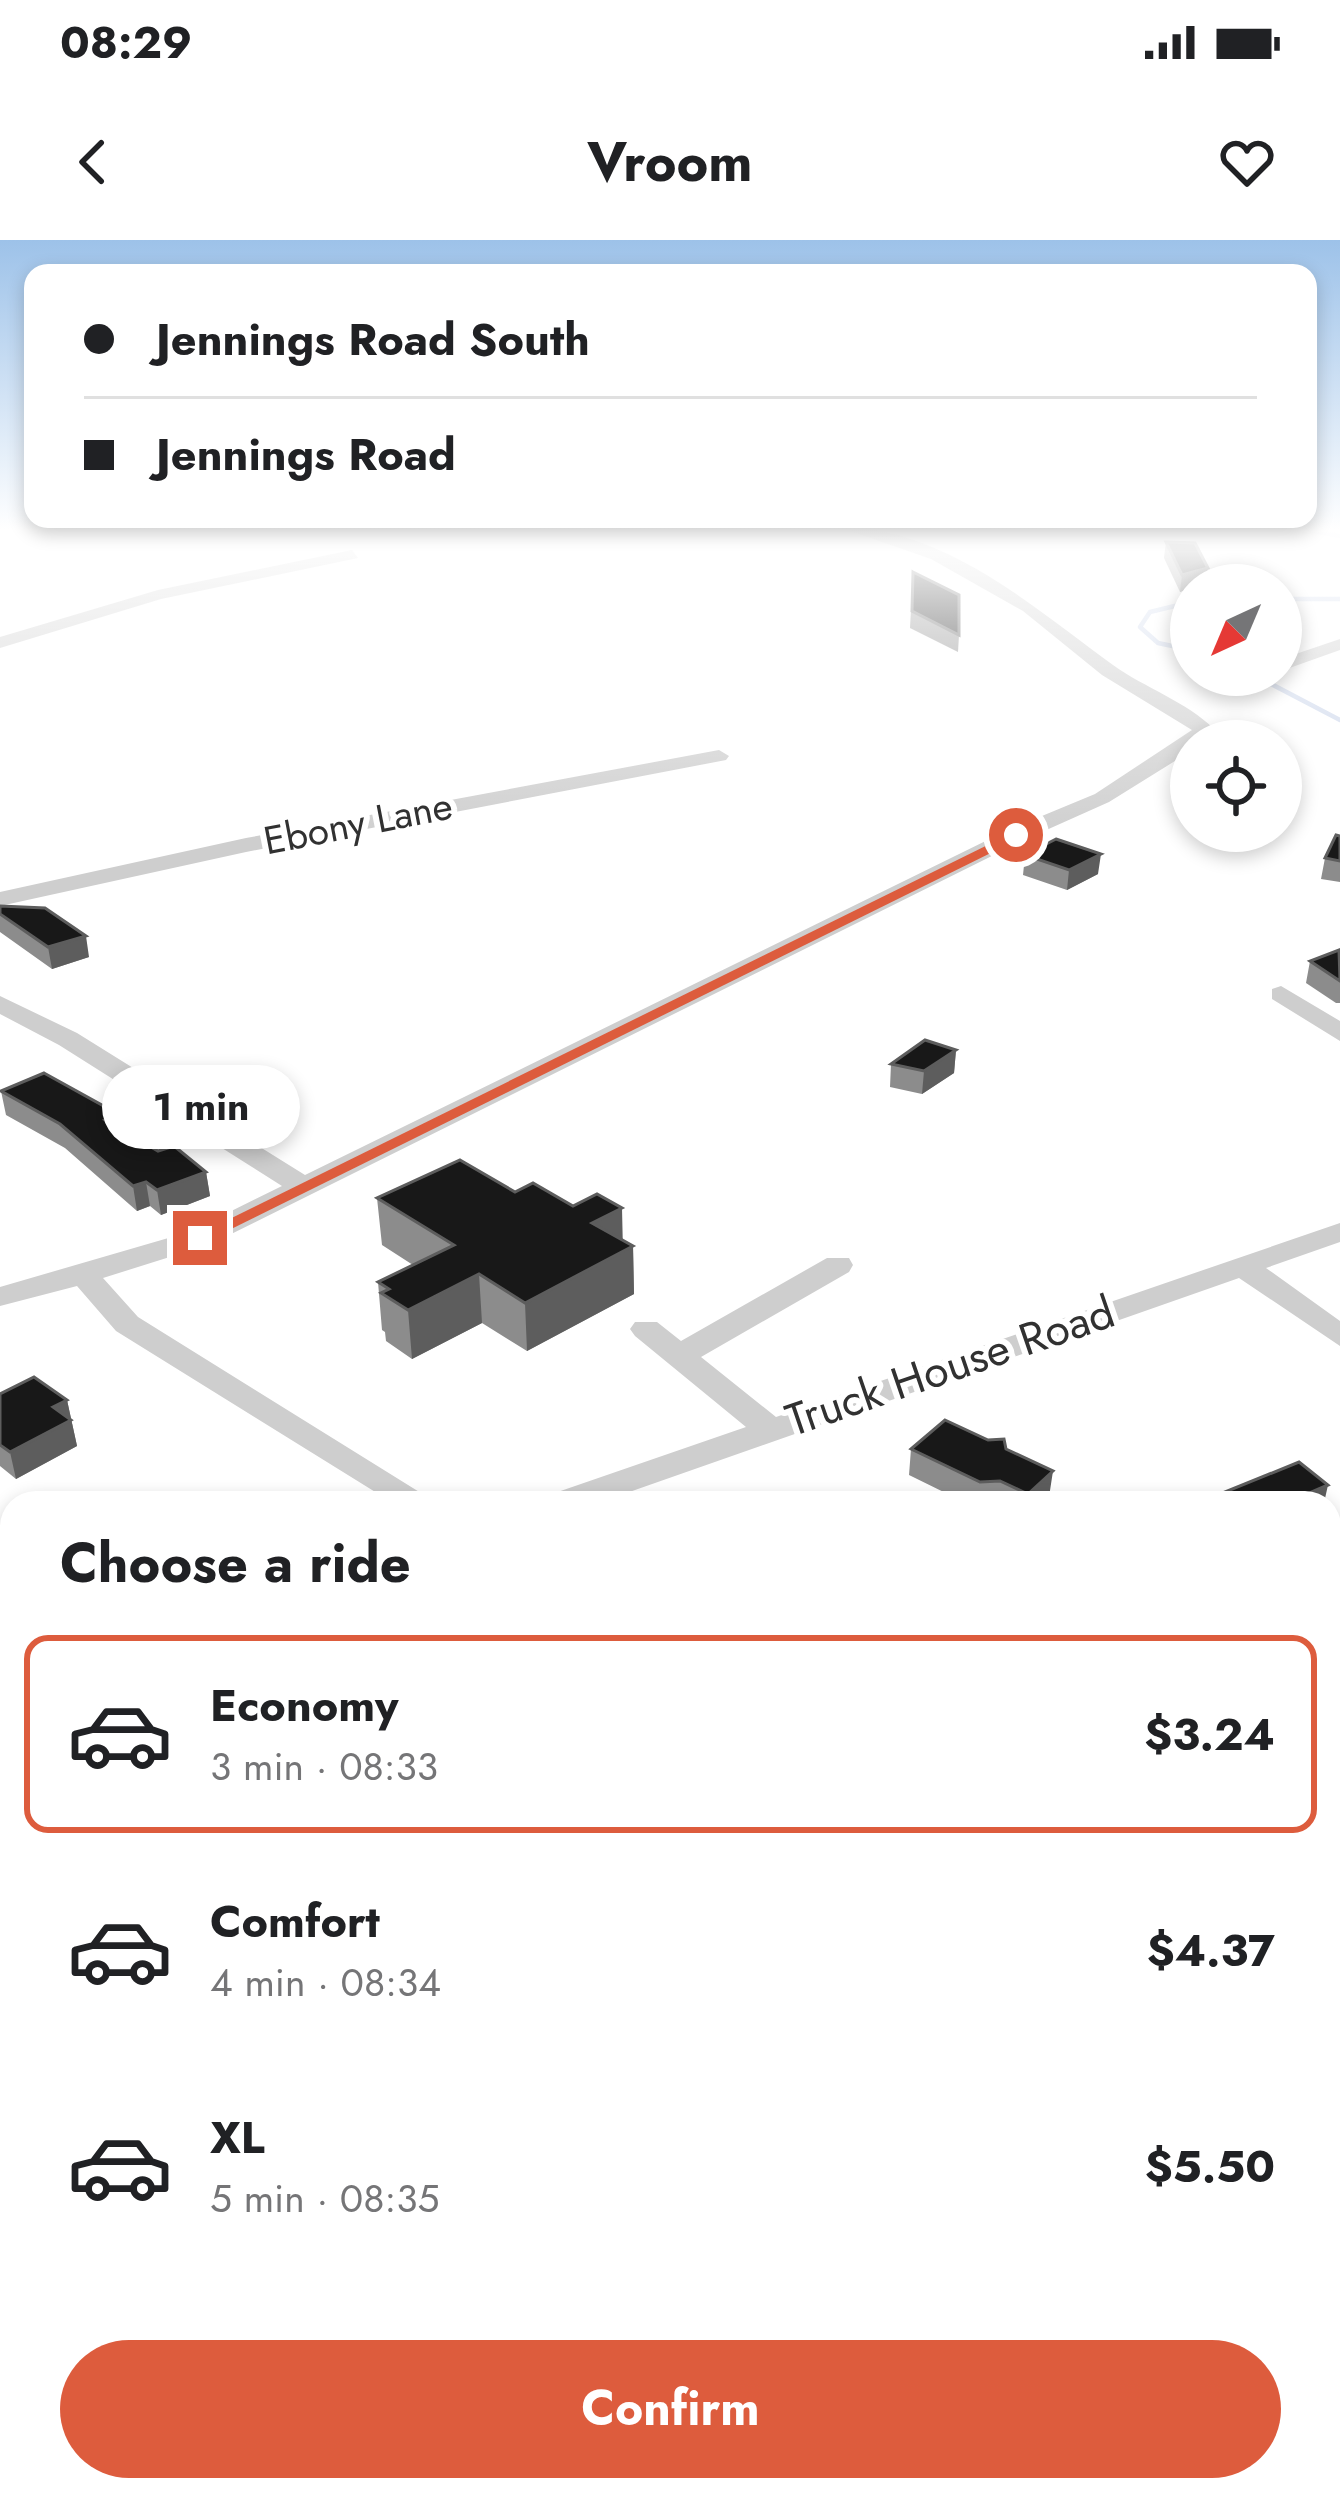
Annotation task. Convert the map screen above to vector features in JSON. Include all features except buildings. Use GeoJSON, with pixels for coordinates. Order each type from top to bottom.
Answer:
{"type":"FeatureCollection","features":[{"type":"Feature","properties":{"kind":"street"},"geometry":{"type":"LineString","coordinates":[[0,643],[35,632]]}},
{"type":"Feature","properties":{"kind":"street"},"geometry":{"type":"LineString","coordinates":[[1061,632],[1109,670],[1188,720]]}},
{"type":"Feature","properties":{"kind":"street"},"geometry":{"type":"LineString","coordinates":[[1302,658],[1340,644]]}},
{"type":"Feature","properties":{"kind":"street","name":"Ebony Lane"},"geometry":{"type":"LineString","coordinates":[[0,899],[246,844],[718,756]]}},
{"type":"Feature","properties":{"kind":"street"},"geometry":{"type":"LineString","coordinates":[[0,1297],[200,1238],[1016,835],[1102,798],[1170,756]]}},
{"type":"Feature","properties":{"kind":"street"},"geometry":{"type":"LineString","coordinates":[[1281,994],[1340,1033]]}},
{"type":"Feature","properties":{"kind":"street"},"geometry":{"type":"LineString","coordinates":[[0,1004],[68,1039],[184,1116],[305,1186]]}},
{"type":"Feature","properties":{"kind":"street","name":"Truck House Road"},"geometry":{"type":"LineString","coordinates":[[595,1491],[1340,1232]]}},
{"type":"Feature","properties":{"kind":"street"},"geometry":{"type":"LineString","coordinates":[[682,1354],[838,1264]]}},
{"type":"Feature","properties":{"kind":"street"},"geometry":{"type":"LineString","coordinates":[[1241,1264],[1340,1336]]}},
{"type":"Feature","properties":{"kind":"street"},"geometry":{"type":"LineString","coordinates":[[85,1274],[99,1297],[127,1324],[399,1491]]}},
{"type":"Feature","properties":{"kind":"street"},"geometry":{"type":"LineString","coordinates":[[646,1328],[769,1428]]}},
{"type":"Feature","properties":{"kind":"waterway"},"geometry":{"type":"LineString","coordinates":[[1146,632],[1170,646]]}},
{"type":"Feature","properties":{"kind":"waterway"},"geometry":{"type":"LineString","coordinates":[[1294,696],[1340,720]]}},
{"type":"Feature","properties":{"kind":"route"},"geometry":{"type":"LineString","coordinates":[[200,1238],[1016,835]]}}]}
